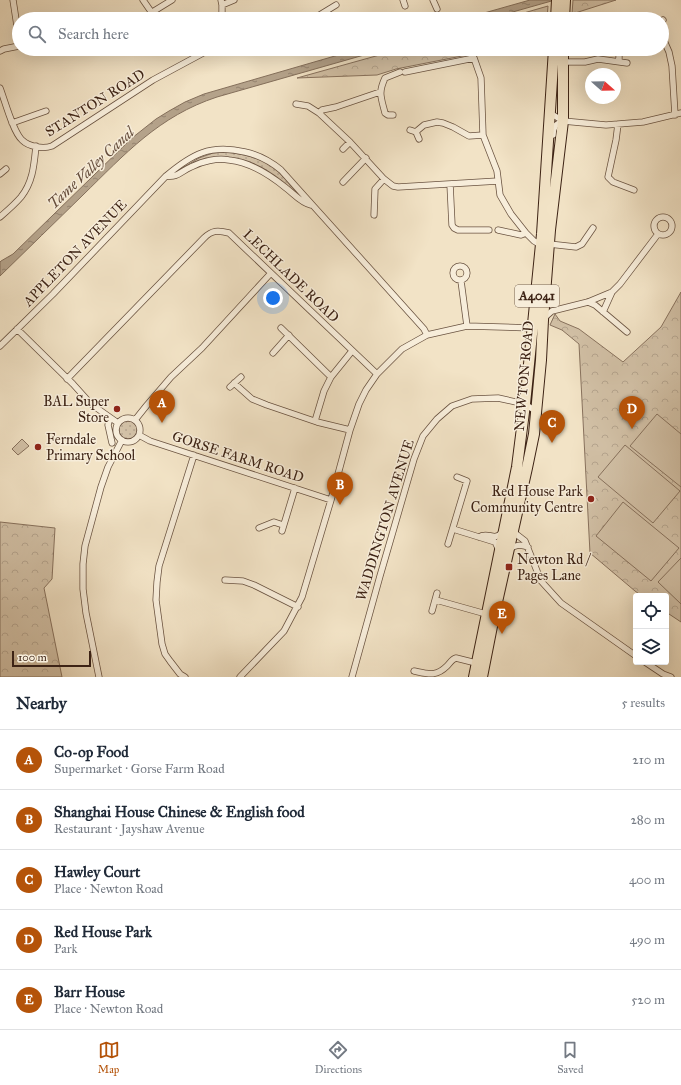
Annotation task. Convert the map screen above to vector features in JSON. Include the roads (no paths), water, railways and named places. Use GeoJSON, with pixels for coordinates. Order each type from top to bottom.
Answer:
{"type":"FeatureCollection","features":[{"type":"Feature","properties":{"kind":"highway"},"geometry":{"type":"LineString","coordinates":[[556,12],[557,0]]}},
{"type":"Feature","properties":{"kind":"highway"},"geometry":{"type":"LineString","coordinates":[[564,12],[565,0]]}},
{"type":"Feature","properties":{"kind":"highway","name":"NEWTON ROAD"},"geometry":{"type":"LineString","coordinates":[[474,677],[486,614],[527,468],[534,434],[539,385],[544,301],[545,187],[554,56]]}},
{"type":"Feature","properties":{"kind":"highway","name":"NEWTON ROAD"},"geometry":{"type":"LineString","coordinates":[[509,529],[533,328],[563,121],[563,56]]}},
{"type":"Feature","properties":{"kind":"highway","name":"NEWTON ROAD"},"geometry":{"type":"LineString","coordinates":[[482,677],[495,611],[504,550]]}},
{"type":"Feature","properties":{"kind":"street"},"geometry":{"type":"LineString","coordinates":[[13,0],[15,12]]}},
{"type":"Feature","properties":{"kind":"street"},"geometry":{"type":"LineString","coordinates":[[143,0],[151,12]]}},
{"type":"Feature","properties":{"kind":"street"},"geometry":{"type":"LineString","coordinates":[[154,12],[172,0]]}},
{"type":"Feature","properties":{"kind":"street"},"geometry":{"type":"LineString","coordinates":[[222,3],[234,0]]}},
{"type":"Feature","properties":{"kind":"street"},"geometry":{"type":"LineString","coordinates":[[433,0],[437,9]]}},
{"type":"Feature","properties":{"kind":"street"},"geometry":{"type":"LineString","coordinates":[[326,3],[329,9]]}},
{"type":"Feature","properties":{"kind":"street"},"geometry":{"type":"LineString","coordinates":[[324,12],[336,5]]}},
{"type":"Feature","properties":{"kind":"street"},"geometry":{"type":"LineString","coordinates":[[0,51],[12,47]]}},
{"type":"Feature","properties":{"kind":"street"},"geometry":{"type":"LineString","coordinates":[[545,187],[549,177],[553,129],[557,123],[563,121],[606,125],[643,122],[678,114],[669,52]]}},
{"type":"Feature","properties":{"kind":"street","name":"STANTON ROAD"},"geometry":{"type":"LineString","coordinates":[[0,88],[12,123],[19,137],[28,144],[44,148],[52,146],[153,80],[198,56]]}},
{"type":"Feature","properties":{"kind":"street"},"geometry":{"type":"LineString","coordinates":[[619,56],[619,62]]}},
{"type":"Feature","properties":{"kind":"street"},"geometry":{"type":"LineString","coordinates":[[393,115],[388,115],[385,113],[380,92],[385,78],[402,72],[474,58],[481,78],[483,135],[498,171],[500,195],[511,214],[534,241],[545,244],[576,247],[582,244],[593,228]]}},
{"type":"Feature","properties":{"kind":"street"},"geometry":{"type":"LineString","coordinates":[[563,62],[585,62],[598,59],[627,63]]}},
{"type":"Feature","properties":{"kind":"street"},"geometry":{"type":"LineString","coordinates":[[319,113],[322,110],[336,107],[380,92]]}},
{"type":"Feature","properties":{"kind":"street"},"geometry":{"type":"LineString","coordinates":[[298,111],[299,104],[308,106],[319,113],[366,158],[384,179],[393,186],[398,187],[498,181]]}},
{"type":"Feature","properties":{"kind":"street"},"geometry":{"type":"LineString","coordinates":[[12,123],[44,112],[38,106]]}},
{"type":"Feature","properties":{"kind":"street"},"geometry":{"type":"LineString","coordinates":[[550,113],[563,121]]}},
{"type":"Feature","properties":{"kind":"street"},"geometry":{"type":"LineString","coordinates":[[416,132],[424,125],[437,122],[444,123],[469,136],[483,135]]}},
{"type":"Feature","properties":{"kind":"street"},"geometry":{"type":"LineString","coordinates":[[618,124],[608,177],[613,182],[634,190]]}},
{"type":"Feature","properties":{"kind":"street"},"geometry":{"type":"LineString","coordinates":[[410,130],[416,132],[419,138]]}},
{"type":"Feature","properties":{"kind":"street"},"geometry":{"type":"LineString","coordinates":[[343,149],[350,142]]}},
{"type":"Feature","properties":{"kind":"street"},"geometry":{"type":"LineString","coordinates":[[1,215],[17,201],[27,188],[33,171],[36,146]]}},
{"type":"Feature","properties":{"kind":"street","name":"APPLETON AVENUE"},"geometry":{"type":"LineString","coordinates":[[0,346],[60,287],[166,176],[178,166],[193,157],[203,153],[223,149],[232,149],[255,155],[281,170],[424,329],[427,336]]}},
{"type":"Feature","properties":{"kind":"street"},"geometry":{"type":"LineString","coordinates":[[343,182],[366,158]]}},
{"type":"Feature","properties":{"kind":"street","name":"APPLETON AVENUE"},"geometry":{"type":"LineString","coordinates":[[166,176],[174,177],[191,166],[207,161],[219,159],[231,160],[257,168],[286,187],[301,200],[314,206]]}},
{"type":"Feature","properties":{"kind":"street"},"geometry":{"type":"LineString","coordinates":[[0,174],[6,168]]}},
{"type":"Feature","properties":{"kind":"street"},"geometry":{"type":"LineString","coordinates":[[374,215],[375,190],[384,179]]}},
{"type":"Feature","properties":{"kind":"street"},"geometry":{"type":"LineString","coordinates":[[450,184],[452,225],[454,228],[458,230],[489,230]]}},
{"type":"Feature","properties":{"kind":"street"},"geometry":{"type":"LineString","coordinates":[[498,230],[521,235],[526,233]]}},
{"type":"Feature","properties":{"kind":"street","name":"LECHLADE ROAD"},"geometry":{"type":"LineString","coordinates":[[68,379],[209,234],[215,231],[229,233],[377,374]]}},
{"type":"Feature","properties":{"kind":"street"},"geometry":{"type":"LineString","coordinates":[[603,312],[612,292],[620,284],[658,234]]}},
{"type":"Feature","properties":{"kind":"street"},"geometry":{"type":"LineString","coordinates":[[135,420],[171,377],[202,348],[271,274]]}},
{"type":"Feature","properties":{"kind":"street"},"geometry":{"type":"LineString","coordinates":[[461,281],[467,326]]}},
{"type":"Feature","properties":{"kind":"street"},"geometry":{"type":"LineString","coordinates":[[543,320],[552,311],[588,302],[612,292]]}},
{"type":"Feature","properties":{"kind":"street"},"geometry":{"type":"LineString","coordinates":[[544,301],[548,305],[559,309]]}},
{"type":"Feature","properties":{"kind":"street"},"geometry":{"type":"LineString","coordinates":[[588,302],[595,305],[627,332]]}},
{"type":"Feature","properties":{"kind":"street"},"geometry":{"type":"LineString","coordinates":[[240,677],[284,631],[298,607],[331,500],[350,430],[359,404],[366,390],[377,374],[402,349],[427,336],[467,326],[533,328]]}},
{"type":"Feature","properties":{"kind":"street"},"geometry":{"type":"LineString","coordinates":[[281,328],[331,377]]}},
{"type":"Feature","properties":{"kind":"street"},"geometry":{"type":"LineString","coordinates":[[17,329],[91,404],[118,423]]}},
{"type":"Feature","properties":{"kind":"street"},"geometry":{"type":"LineString","coordinates":[[273,353],[289,335]]}},
{"type":"Feature","properties":{"kind":"street"},"geometry":{"type":"LineString","coordinates":[[315,421],[324,391],[331,377],[352,351]]}},
{"type":"Feature","properties":{"kind":"street"},"geometry":{"type":"LineString","coordinates":[[241,377],[232,385],[252,399],[315,421],[350,430]]}},
{"type":"Feature","properties":{"kind":"street"},"geometry":{"type":"LineString","coordinates":[[525,404],[532,401],[539,385]]}},
{"type":"Feature","properties":{"kind":"street","name":"WADDINGTON AVENUE"},"geometry":{"type":"LineString","coordinates":[[352,677],[414,459],[423,436],[437,419],[452,406],[472,399],[498,398],[525,404]]}},
{"type":"Feature","properties":{"kind":"street"},"geometry":{"type":"LineString","coordinates":[[525,404],[534,410],[536,416]]}},
{"type":"Feature","properties":{"kind":"street"},"geometry":{"type":"LineString","coordinates":[[110,418],[108,425],[112,443]]}},
{"type":"Feature","properties":{"kind":"street"},"geometry":{"type":"LineString","coordinates":[[128,418],[135,420],[139,424],[139,435],[133,441],[125,442],[117,435],[116,429],[118,423],[121,420],[128,418]]}},
{"type":"Feature","properties":{"kind":"street","name":"GORSE FARM ROAD"},"geometry":{"type":"LineString","coordinates":[[139,435],[150,441],[331,500]]}},
{"type":"Feature","properties":{"kind":"street"},"geometry":{"type":"LineString","coordinates":[[99,677],[83,588],[83,564],[85,546],[100,487],[108,467],[122,440]]}},
{"type":"Feature","properties":{"kind":"street"},"geometry":{"type":"LineString","coordinates":[[185,677],[180,674],[165,654],[162,644],[156,600],[159,566],[194,455]]}},
{"type":"Feature","properties":{"kind":"street"},"geometry":{"type":"LineString","coordinates":[[448,544],[467,481],[457,477]]}},
{"type":"Feature","properties":{"kind":"street"},"geometry":{"type":"LineString","coordinates":[[259,528],[274,522],[282,528],[295,488]]}},
{"type":"Feature","properties":{"kind":"street"},"geometry":{"type":"LineString","coordinates":[[453,529],[495,542],[504,550],[520,544],[528,546]]}},
{"type":"Feature","properties":{"kind":"street"},"geometry":{"type":"LineString","coordinates":[[479,537],[484,534],[494,537],[509,529],[516,534],[525,541],[528,546],[541,581],[561,603],[633,654]]}},
{"type":"Feature","properties":{"kind":"street"},"geometry":{"type":"LineString","coordinates":[[225,580],[243,581],[254,585],[298,607]]}},
{"type":"Feature","properties":{"kind":"street"},"geometry":{"type":"LineString","coordinates":[[432,611],[437,594]]}},
{"type":"Feature","properties":{"kind":"street"},"geometry":{"type":"LineString","coordinates":[[436,600],[486,614]]}},
{"type":"Feature","properties":{"kind":"street"},"geometry":{"type":"LineString","coordinates":[[414,671],[425,675],[438,674],[453,659],[456,658],[476,663]]}},
{"type":"Feature","properties":{"kind":"street"},"geometry":{"type":"LineString","coordinates":[[649,665],[662,676],[671,677]]}},
{"type":"Feature","properties":{"kind":"water"},"geometry":{"type":"Polygon","coordinates":[[[530,0],[555,0],[513,12],[488,12],[530,0]]]}},
{"type":"Feature","properties":{"kind":"water"},"geometry":{"type":"Polygon","coordinates":[[[335,56],[360,56],[217,97],[196,105],[178,115],[160,126],[129,151],[0,276],[0,262],[13,254],[132,138],[156,119],[169,111],[204,94],[335,56]]]}},
{"type":"Feature","properties":{"kind":"place","name":"BAL Super Store"},"geometry":{"type":"Point","coordinates":[117,409]}},
{"type":"Feature","properties":{"kind":"place","name":"Co-op Food"},"geometry":{"type":"Point","coordinates":[162,423]}},
{"type":"Feature","properties":{"kind":"place","name":"Red House Park"},"geometry":{"type":"Point","coordinates":[632,429]}},
{"type":"Feature","properties":{"kind":"place","name":"Hawley Court"},"geometry":{"type":"Point","coordinates":[552,443]}},
{"type":"Feature","properties":{"kind":"place","name":"Ferndale Primary School"},"geometry":{"type":"Point","coordinates":[38,447]}},
{"type":"Feature","properties":{"kind":"place","name":"Red House Park Community Centre"},"geometry":{"type":"Point","coordinates":[591,499]}},
{"type":"Feature","properties":{"kind":"place","name":"Shanghai House Chinese & English food"},"geometry":{"type":"Point","coordinates":[340,505]}},
{"type":"Feature","properties":{"kind":"place","name":"Newton Rd / Pages Lane"},"geometry":{"type":"Point","coordinates":[509,567]}},
{"type":"Feature","properties":{"kind":"place","name":"Barr House"},"geometry":{"type":"Point","coordinates":[502,634]}},
{"type":"Feature","properties":{"kind":"water label","name":"Tame Valley Canal"},"geometry":{"type":"Point","coordinates":[91,168]}}]}
